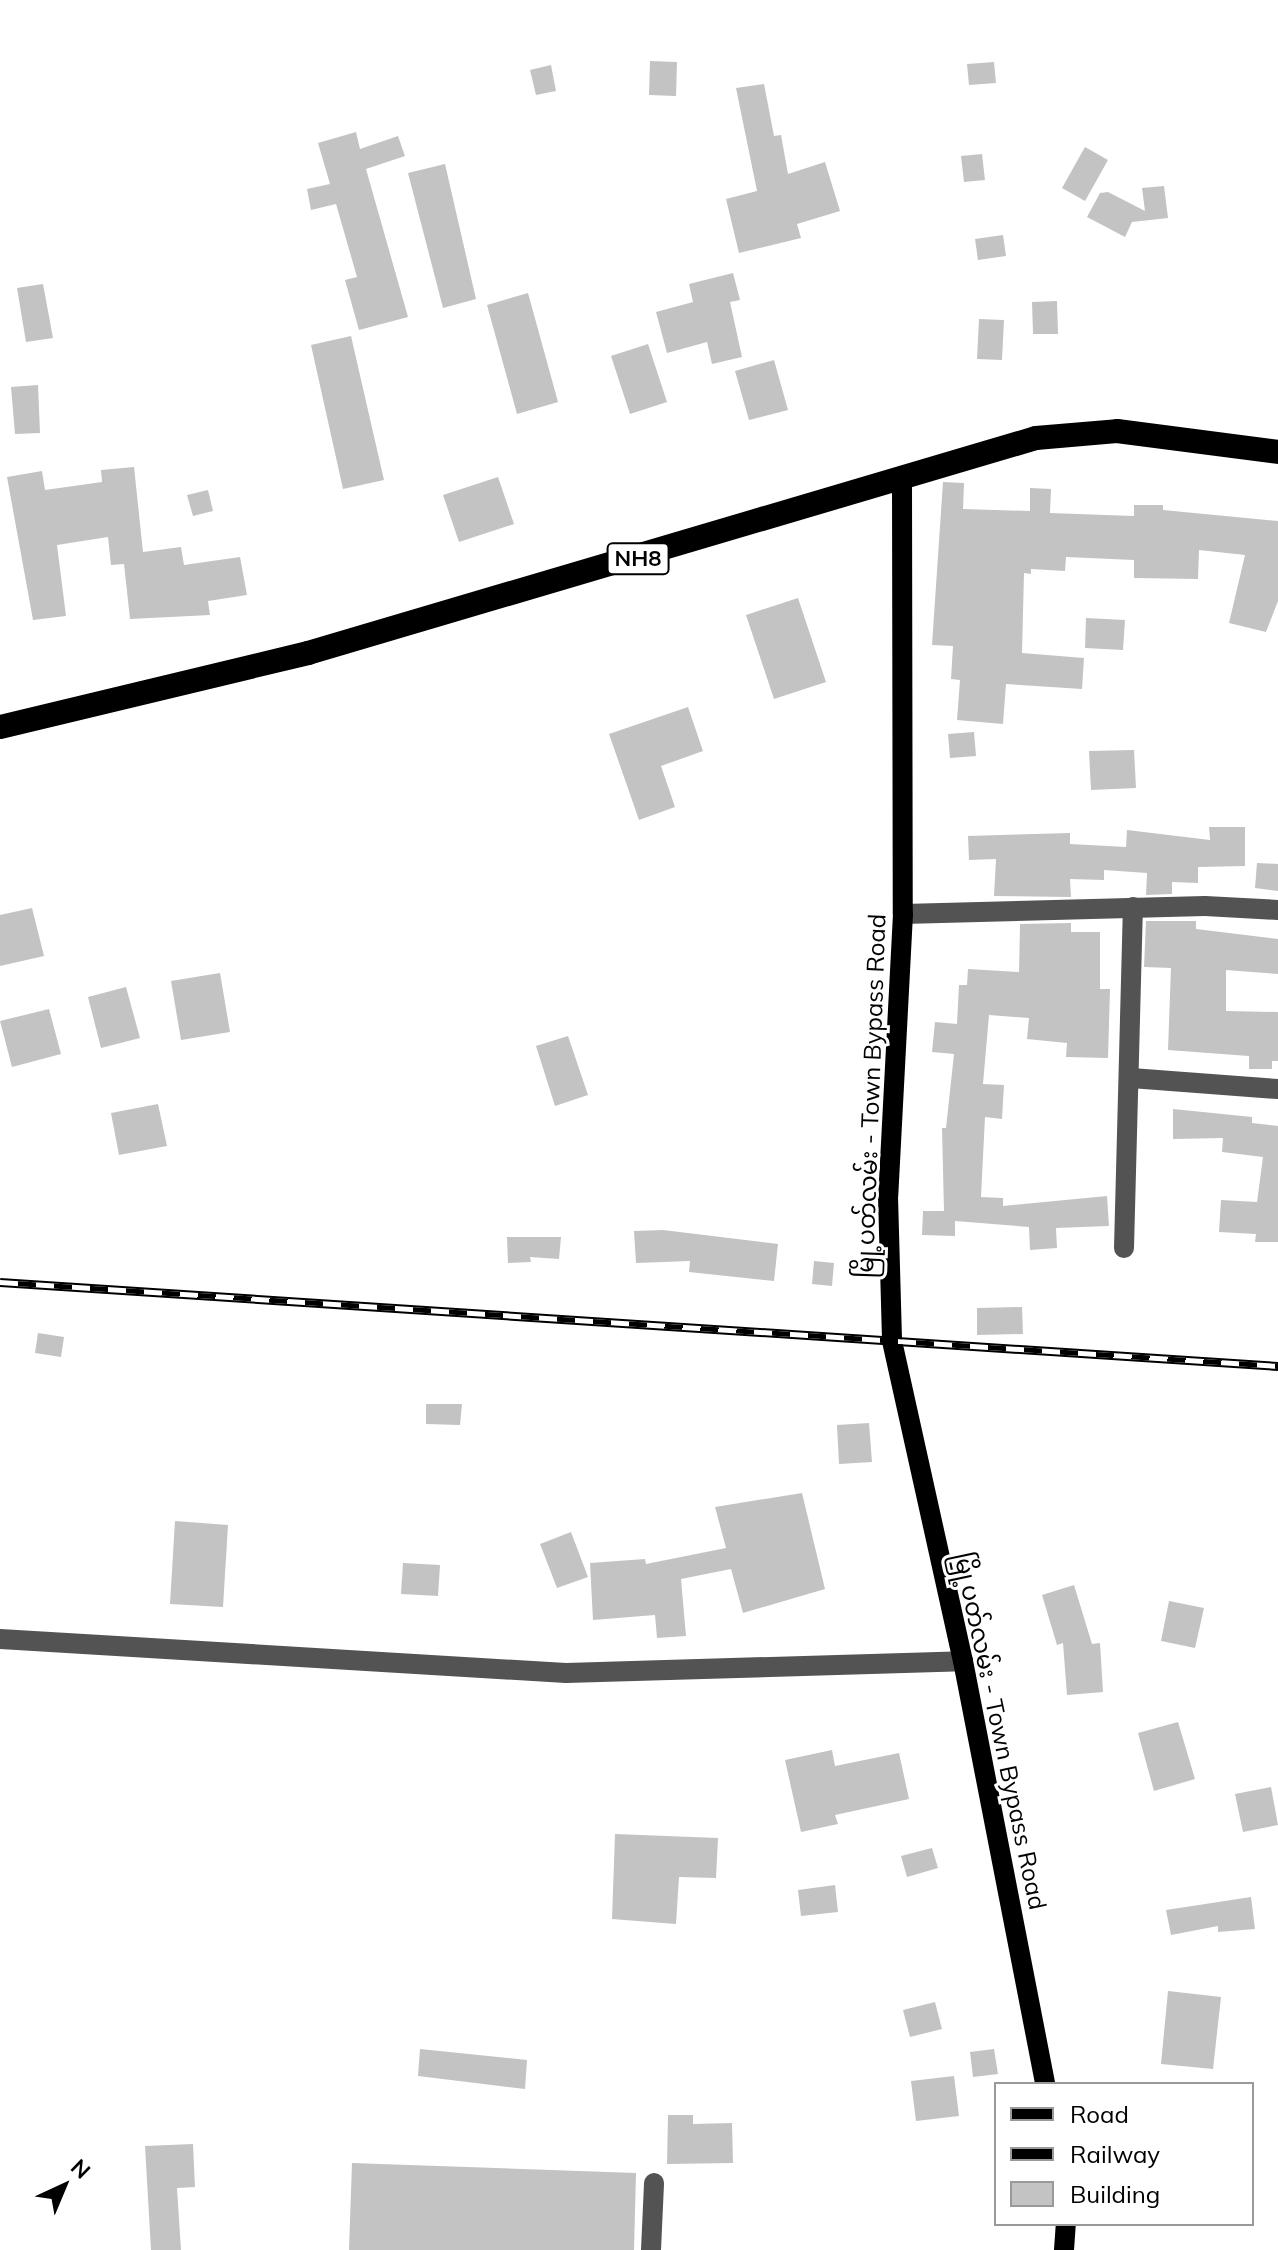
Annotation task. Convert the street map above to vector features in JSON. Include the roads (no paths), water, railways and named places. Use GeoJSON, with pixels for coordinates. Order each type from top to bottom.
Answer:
{"type":"FeatureCollection","features":[{"type":"Feature","properties":{"kind":"highway","name":"NH8"},"geometry":{"type":"LineString","coordinates":[[0,727],[308,653],[1036,438],[1117,431],[1278,452]]}},
{"type":"Feature","properties":{"kind":"main road","name":"မြို့ပတ်လမ်း - Town Bypass Road"},"geometry":{"type":"LineString","coordinates":[[902,479],[903,914],[888,1196],[892,1341],[963,1661],[1045,2082]]}},
{"type":"Feature","properties":{"kind":"main road"},"geometry":{"type":"LineString","coordinates":[[1064,2250],[1066,2226]]}},
{"type":"Feature","properties":{"kind":"street"},"geometry":{"type":"LineString","coordinates":[[903,914],[1133,907],[1278,910]]}},
{"type":"Feature","properties":{"kind":"street"},"geometry":{"type":"LineString","coordinates":[[1124,1248],[1131,1078],[1133,907]]}},
{"type":"Feature","properties":{"kind":"street"},"geometry":{"type":"LineString","coordinates":[[1131,1078],[1278,1089]]}},
{"type":"Feature","properties":{"kind":"street"},"geometry":{"type":"LineString","coordinates":[[0,1639],[566,1673],[963,1661]]}},
{"type":"Feature","properties":{"kind":"street"},"geometry":{"type":"LineString","coordinates":[[651,2250],[654,2183]]}},
{"type":"Feature","properties":{"kind":"railway"},"geometry":{"type":"LineString","coordinates":[[0,1282],[1278,1366]]}}]}
